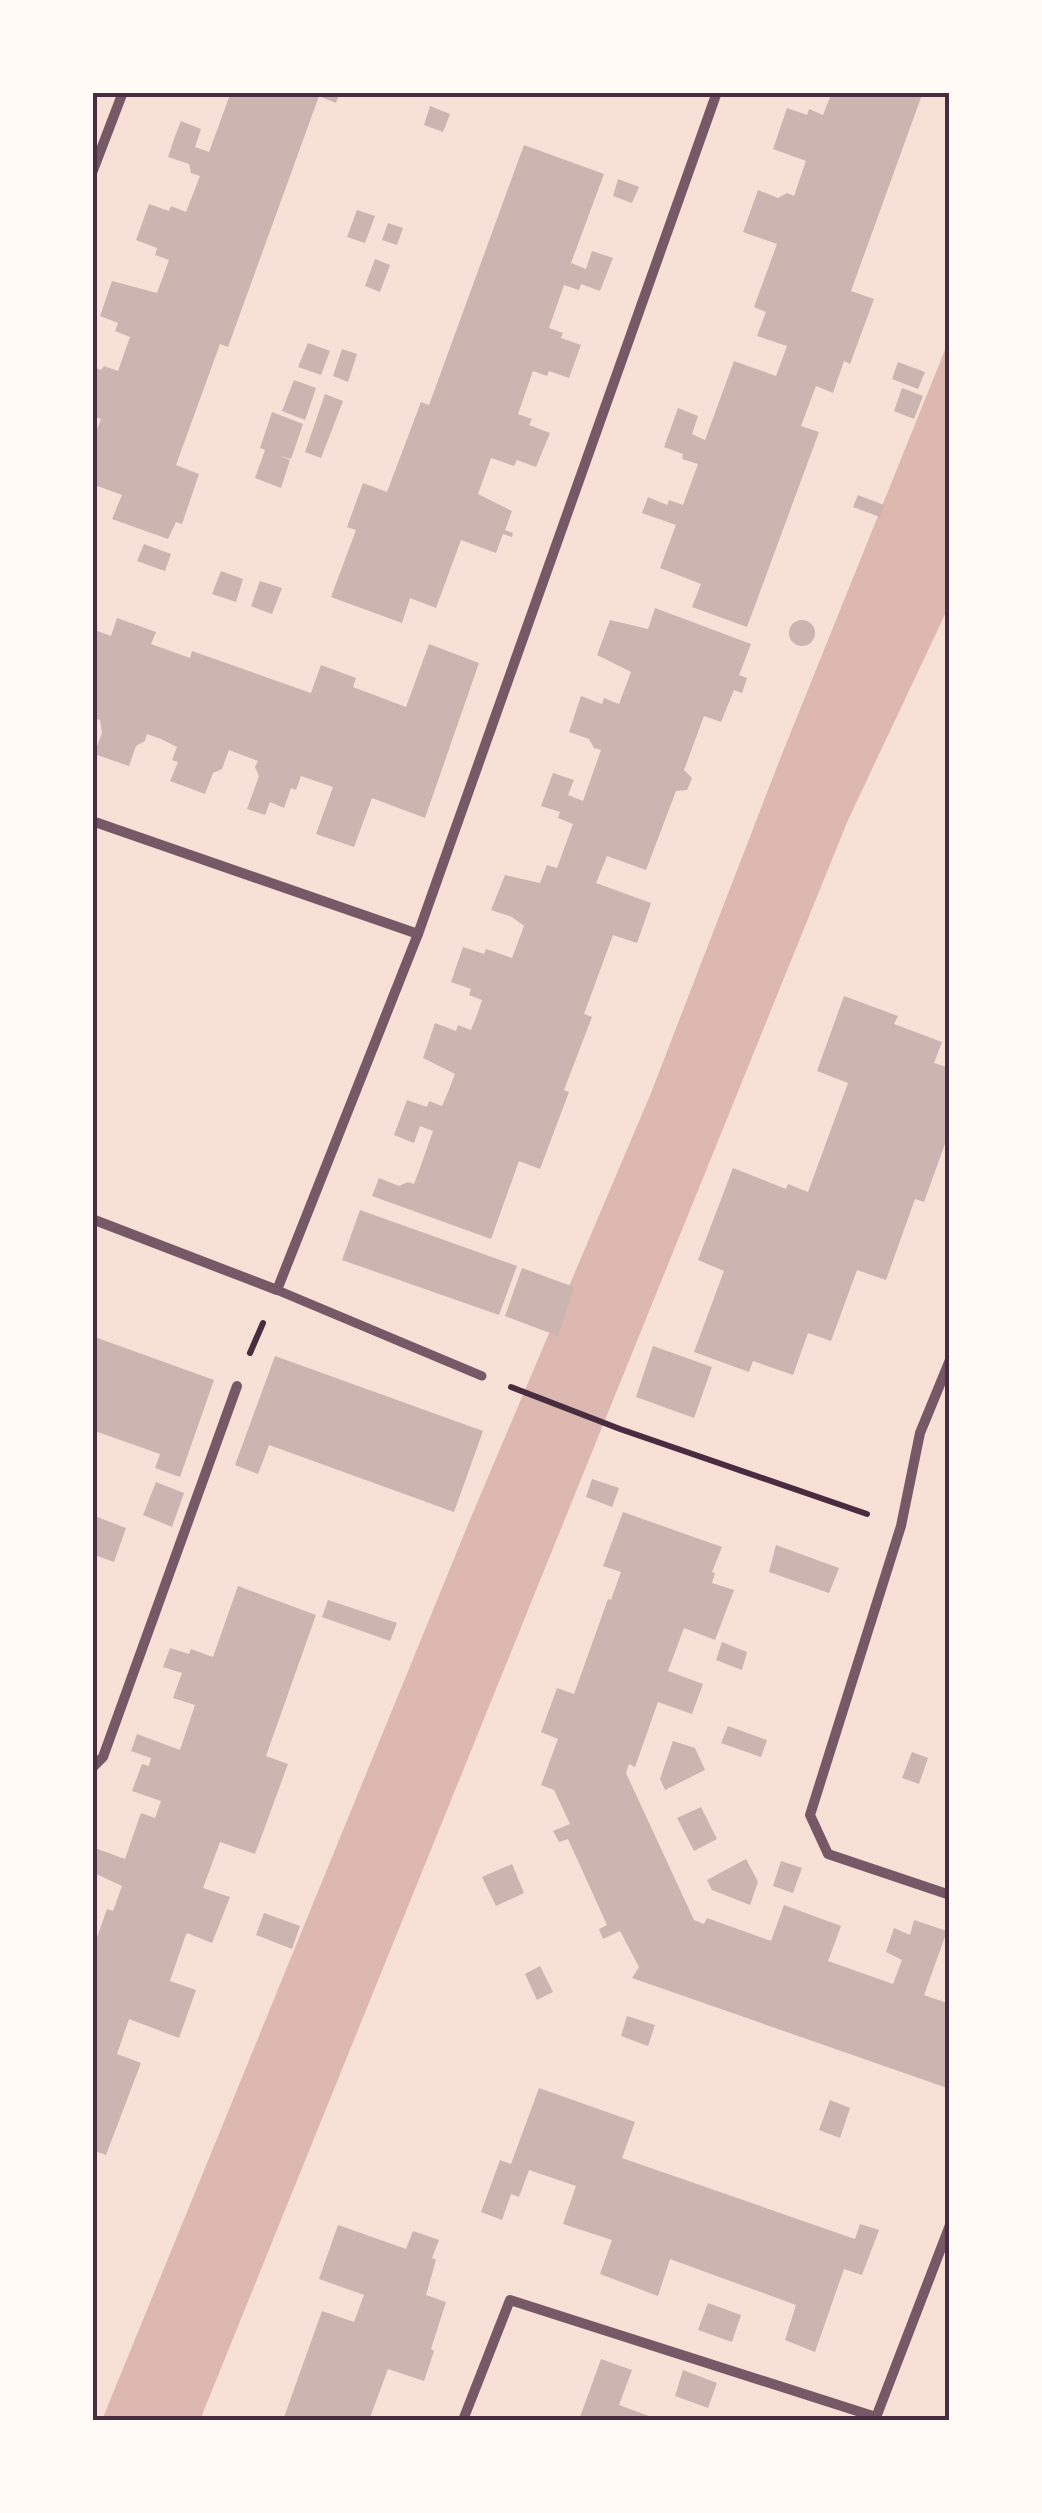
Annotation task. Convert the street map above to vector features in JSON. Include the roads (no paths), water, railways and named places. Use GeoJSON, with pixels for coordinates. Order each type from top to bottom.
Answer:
{"type":"FeatureCollection","features":[{"type":"Feature","properties":{"kind":"street"},"geometry":{"type":"LineString","coordinates":[[92,173],[123,92]]}},
{"type":"Feature","properties":{"kind":"street"},"geometry":{"type":"LineString","coordinates":[[277,1290],[418,934],[717,92]]}},
{"type":"Feature","properties":{"kind":"street"},"geometry":{"type":"LineString","coordinates":[[92,821],[418,934]]}},
{"type":"Feature","properties":{"kind":"street"},"geometry":{"type":"LineString","coordinates":[[92,1219],[277,1290],[482,1376]]}},
{"type":"Feature","properties":{"kind":"street"},"geometry":{"type":"LineString","coordinates":[[950,1360],[920,1433],[901,1526],[810,1815],[828,1854],[950,1895]]}},
{"type":"Feature","properties":{"kind":"street"},"geometry":{"type":"LineString","coordinates":[[92,1768],[102,1757],[237,1386]]}},
{"type":"Feature","properties":{"kind":"street"},"geometry":{"type":"LineString","coordinates":[[463,2420],[510,2300],[876,2419],[950,2224]]}}]}
